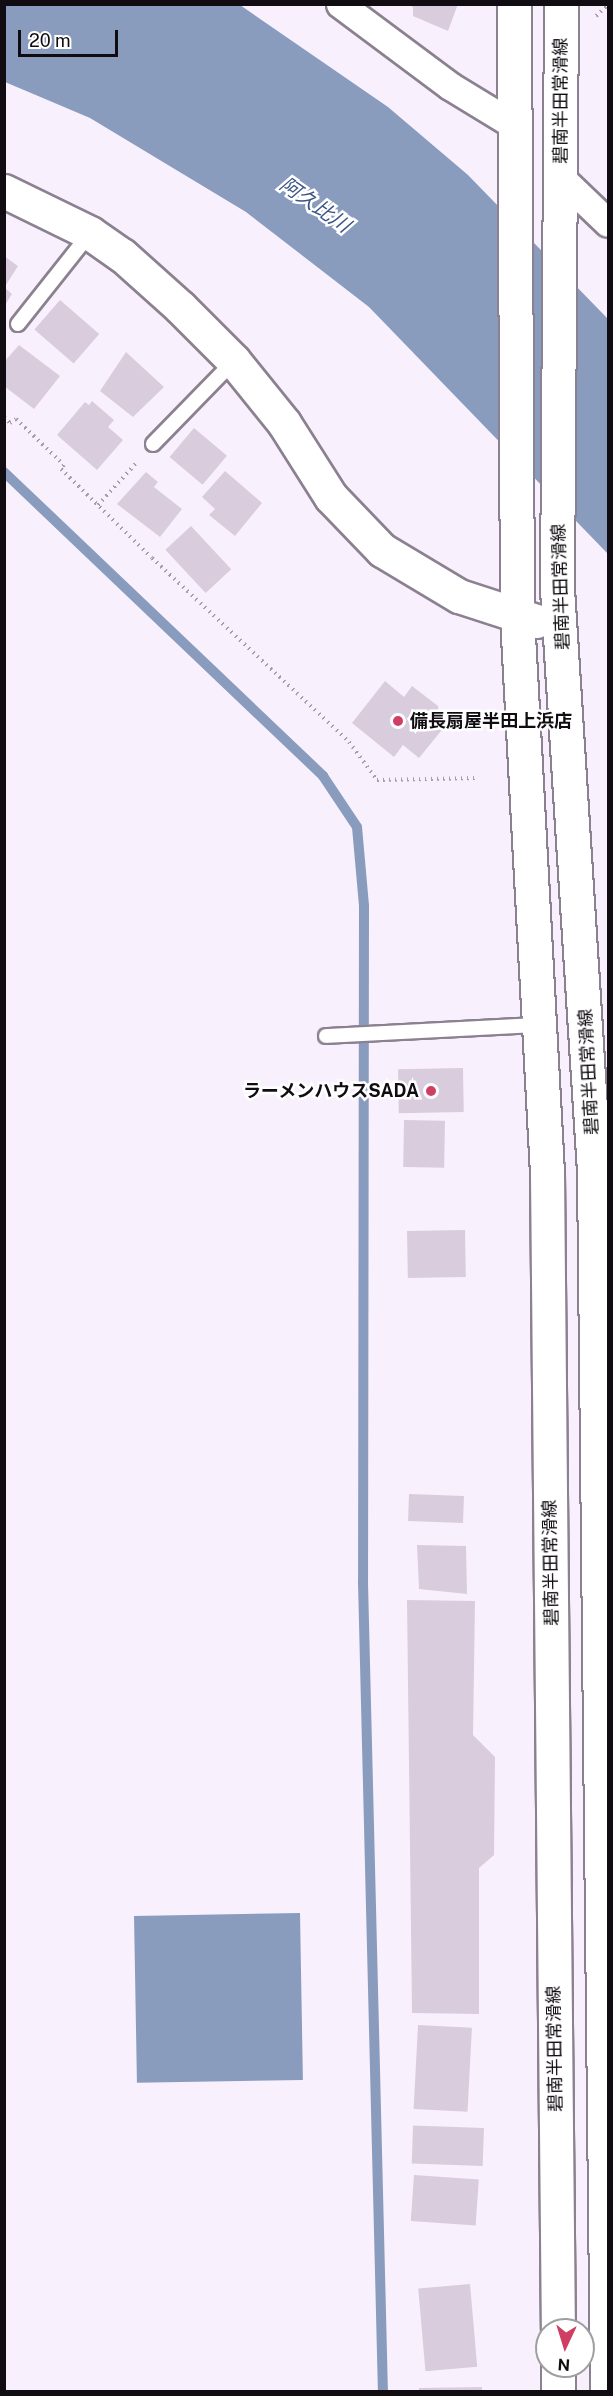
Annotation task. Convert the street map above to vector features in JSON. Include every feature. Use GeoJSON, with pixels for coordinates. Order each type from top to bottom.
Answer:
{"type":"FeatureCollection","features":[{"type":"Feature","properties":{"kind":"main road","name":"碧南半田常滑線"},"geometry":{"type":"LineString","coordinates":[[514,4],[515,549],[547,1173],[558,2318]]}},
{"type":"Feature","properties":{"kind":"main road","name":"碧南半田常滑線"},"geometry":{"type":"LineString","coordinates":[[561,4],[562,227],[557,590],[594,1171],[607,2391]]}},
{"type":"Feature","properties":{"kind":"main road"},"geometry":{"type":"LineString","coordinates":[[4,191],[90,233],[130,262],[234,361],[284,423],[331,497],[382,550],[459,596],[517,617],[560,626]]}},
{"type":"Feature","properties":{"kind":"street"},"geometry":{"type":"LineString","coordinates":[[340,4],[450,86],[514,125]]}},
{"type":"Feature","properties":{"kind":"street"},"geometry":{"type":"LineString","coordinates":[[560,177],[609,223]]}},
{"type":"Feature","properties":{"kind":"lane"},"geometry":{"type":"LineString","coordinates":[[18,324],[90,233]]}},
{"type":"Feature","properties":{"kind":"lane"},"geometry":{"type":"LineString","coordinates":[[153,444],[234,361]]}},
{"type":"Feature","properties":{"kind":"lane"},"geometry":{"type":"LineString","coordinates":[[326,1036],[540,1025]]}},
{"type":"Feature","properties":{"kind":"path"},"geometry":{"type":"LineString","coordinates":[[596,16],[609,5]]}},
{"type":"Feature","properties":{"kind":"path"},"geometry":{"type":"LineString","coordinates":[[4,417],[10,423],[16,419],[64,465],[61,469],[98,505],[349,742],[377,780],[478,778]]}},
{"type":"Feature","properties":{"kind":"path"},"geometry":{"type":"LineString","coordinates":[[98,505],[153,444]]}},
{"type":"Feature","properties":{"kind":"water","name":"阿久比川"},"geometry":{"type":"Polygon","coordinates":[[[5,5],[240,5],[388,107],[468,175],[608,319],[608,554],[369,307],[246,212],[90,118],[5,82],[5,5]]]}},
{"type":"Feature","properties":{"kind":"water"},"geometry":{"type":"Polygon","coordinates":[[[300,1913],[303,2080],[137,2083],[134,1916],[300,1913]]]}},
{"type":"Feature","properties":{"kind":"building"},"geometry":{"type":"Polygon","coordinates":[[[406,4],[458,4],[448,31],[413,16],[413,7],[406,4]]]}},
{"type":"Feature","properties":{"kind":"building"},"geometry":{"type":"Polygon","coordinates":[[[4,256],[18,266],[4,288],[4,256]]]}},
{"type":"Feature","properties":{"kind":"building"},"geometry":{"type":"Polygon","coordinates":[[[5,288],[12,294],[5,305],[5,288]]]}},
{"type":"Feature","properties":{"kind":"building"},"geometry":{"type":"Polygon","coordinates":[[[60,300],[99,334],[74,364],[34,329],[60,300]]]}},
{"type":"Feature","properties":{"kind":"building"},"geometry":{"type":"Polygon","coordinates":[[[19,345],[60,376],[34,409],[4,386],[4,362],[19,345]]]}},
{"type":"Feature","properties":{"kind":"building"},"geometry":{"type":"Polygon","coordinates":[[[126,352],[164,387],[133,417],[100,391],[126,352]]]}},
{"type":"Feature","properties":{"kind":"building"},"geometry":{"type":"Polygon","coordinates":[[[92,401],[114,420],[108,427],[123,440],[97,470],[57,435],[85,402],[89,405],[92,401]]]}},
{"type":"Feature","properties":{"kind":"building"},"geometry":{"type":"Polygon","coordinates":[[[194,428],[227,456],[203,485],[170,457],[194,428]]]}},
{"type":"Feature","properties":{"kind":"building"},"geometry":{"type":"Polygon","coordinates":[[[225,471],[262,503],[235,536],[209,515],[215,509],[202,497],[225,471]]]}},
{"type":"Feature","properties":{"kind":"building"},"geometry":{"type":"Polygon","coordinates":[[[146,472],[158,482],[154,487],[182,509],[160,537],[117,504],[146,472]]]}},
{"type":"Feature","properties":{"kind":"building"},"geometry":{"type":"Polygon","coordinates":[[[191,526],[231,569],[206,593],[165,550],[191,526]]]}},
{"type":"Feature","properties":{"kind":"building","name":"備長扇屋半田上浜店"},"geometry":{"type":"Polygon","coordinates":[[[385,681],[404,697],[412,686],[438,706],[441,731],[419,758],[403,745],[394,757],[352,723],[385,681]]]}},
{"type":"Feature","properties":{"kind":"building","name":"ラーメンハウスSADA"},"geometry":{"type":"Polygon","coordinates":[[[463,1068],[464,1112],[399,1113],[398,1069],[463,1068]]]}},
{"type":"Feature","properties":{"kind":"building"},"geometry":{"type":"Polygon","coordinates":[[[404,1120],[445,1121],[444,1168],[403,1167],[404,1120]]]}},
{"type":"Feature","properties":{"kind":"building"},"geometry":{"type":"Polygon","coordinates":[[[465,1230],[466,1277],[408,1278],[407,1231],[465,1230]]]}},
{"type":"Feature","properties":{"kind":"building"},"geometry":{"type":"Polygon","coordinates":[[[409,1494],[464,1496],[463,1523],[408,1521],[409,1494]]]}},
{"type":"Feature","properties":{"kind":"building"},"geometry":{"type":"Polygon","coordinates":[[[417,1545],[466,1546],[467,1594],[419,1589],[417,1545]]]}},
{"type":"Feature","properties":{"kind":"building"},"geometry":{"type":"Polygon","coordinates":[[[407,1600],[475,1601],[473,1735],[495,1757],[494,1855],[479,1868],[479,2014],[412,2013],[407,1600]]]}},
{"type":"Feature","properties":{"kind":"building"},"geometry":{"type":"Polygon","coordinates":[[[418,2025],[472,2028],[468,2112],[414,2109],[418,2025]]]}},
{"type":"Feature","properties":{"kind":"building"},"geometry":{"type":"Polygon","coordinates":[[[413,2126],[484,2128],[483,2166],[412,2163],[413,2126]]]}},
{"type":"Feature","properties":{"kind":"building"},"geometry":{"type":"Polygon","coordinates":[[[414,2175],[479,2180],[476,2225],[411,2221],[414,2175]]]}},
{"type":"Feature","properties":{"kind":"building"},"geometry":{"type":"Polygon","coordinates":[[[470,2284],[477,2367],[425,2371],[418,2289],[470,2284]]]}},
{"type":"Feature","properties":{"kind":"building"},"geometry":{"type":"Polygon","coordinates":[[[482,2387],[482,2392],[419,2392],[419,2388],[482,2387]]]}},
{"type":"Feature","properties":{"kind":"waterway"},"geometry":{"type":"LineString","coordinates":[[4,472],[323,776],[357,827],[364,906],[363,1582],[383,2392]]}},
{"type":"Feature","properties":{"kind":"place","name":"備長扇屋半田上浜店"},"geometry":{"type":"Point","coordinates":[398,721]}},
{"type":"Feature","properties":{"kind":"place","name":"ラーメンハウスSADA"},"geometry":{"type":"Point","coordinates":[431,1091]}}]}
